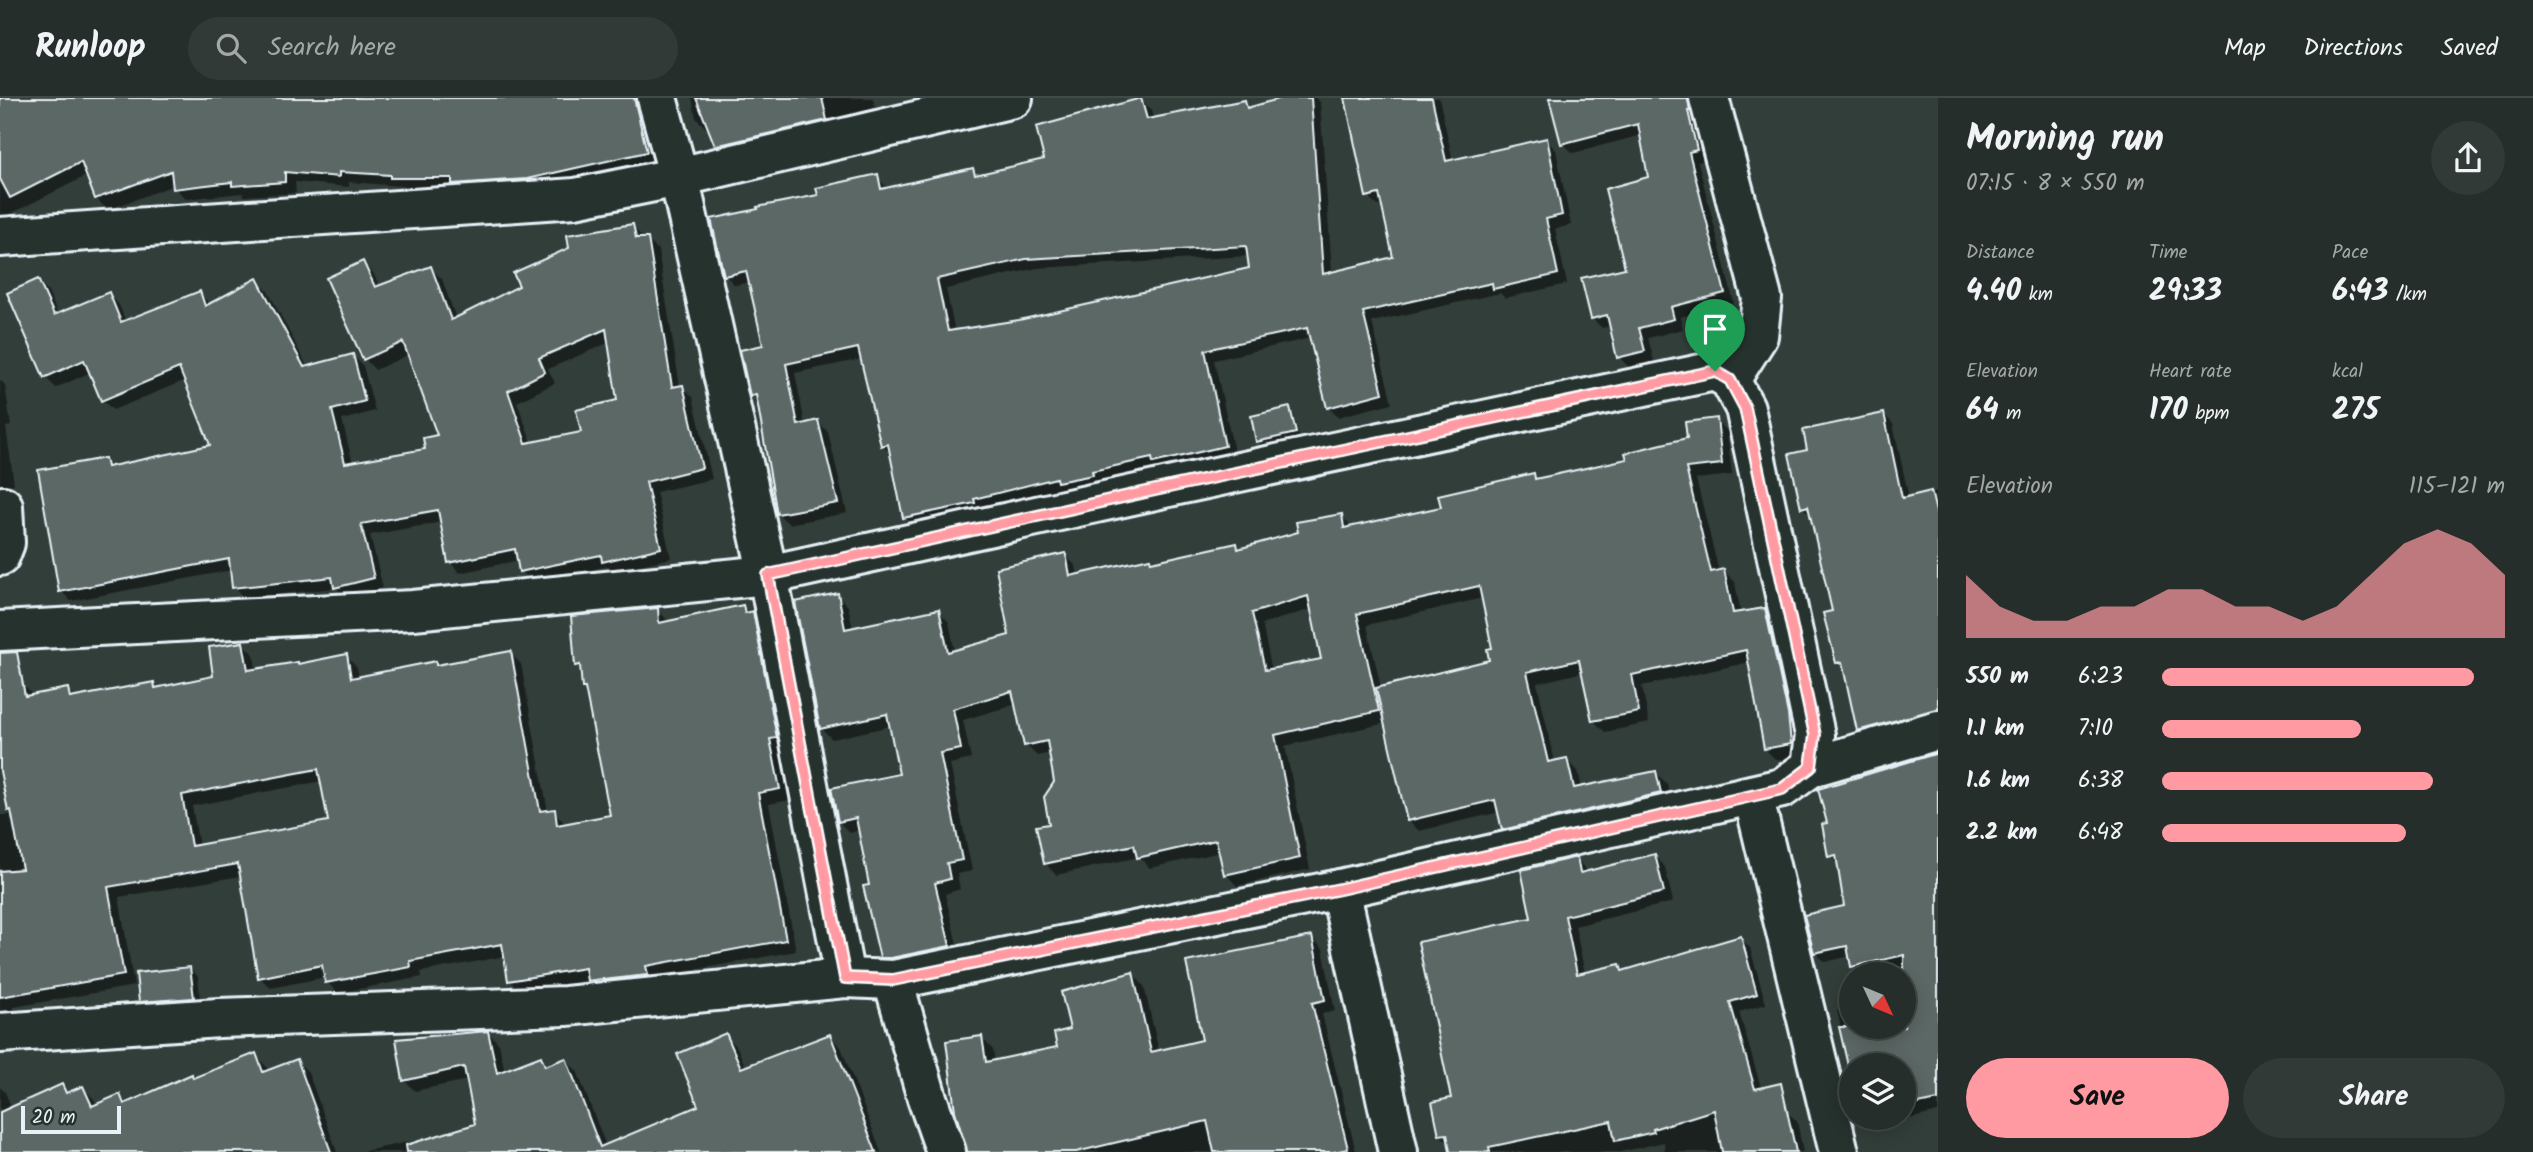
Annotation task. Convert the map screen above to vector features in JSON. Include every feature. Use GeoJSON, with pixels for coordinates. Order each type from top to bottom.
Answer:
{"type":"FeatureCollection","features":[{"type":"Feature","properties":{"kind":"street"},"geometry":{"type":"LineString","coordinates":[[657,98],[679,177],[768,575],[845,978]]}},
{"type":"Feature","properties":{"kind":"street"},"geometry":{"type":"LineString","coordinates":[[0,237],[575,198],[679,177],[1013,98]]}},
{"type":"Feature","properties":{"kind":"street"},"geometry":{"type":"LineString","coordinates":[[1709,98],[1762,298],[1758,336],[1730,380]]}},
{"type":"Feature","properties":{"kind":"street"},"geometry":{"type":"LineString","coordinates":[[0,631],[413,610],[768,575],[1715,371],[1730,380],[1745,408],[1815,735],[1811,767]]}},
{"type":"Feature","properties":{"kind":"street"},"geometry":{"type":"LineString","coordinates":[[0,556],[5,543],[4,506]]}},
{"type":"Feature","properties":{"kind":"street"},"geometry":{"type":"LineString","coordinates":[[0,1033],[219,1018],[566,1006],[845,978],[893,980],[1340,889],[1782,789],[1811,767],[1938,730]]}},
{"type":"Feature","properties":{"kind":"street"},"geometry":{"type":"LineString","coordinates":[[1754,795],[1839,1152]]}},
{"type":"Feature","properties":{"kind":"street"},"geometry":{"type":"LineString","coordinates":[[1340,889],[1398,1152]]}},
{"type":"Feature","properties":{"kind":"street"},"geometry":{"type":"LineString","coordinates":[[893,980],[927,1098],[946,1152]]}},
{"type":"Feature","properties":{"kind":"building"},"geometry":{"type":"Polygon","coordinates":[[[0,98],[634,98],[647,152],[527,179],[452,184],[452,178],[390,178],[390,175],[339,172],[339,177],[285,172],[285,182],[232,186],[232,182],[173,189],[171,171],[95,199],[81,162],[10,198],[0,179],[0,98]]]}},
{"type":"Feature","properties":{"kind":"building"},"geometry":{"type":"Polygon","coordinates":[[[696,98],[822,98],[827,120],[715,146],[696,98]]]}},
{"type":"Feature","properties":{"kind":"building"},"geometry":{"type":"Polygon","coordinates":[[[1141,98],[1147,119],[1245,100],[1247,108],[1282,98],[1311,98],[1323,274],[1393,257],[1379,194],[1366,197],[1345,98],[1432,98],[1446,161],[1547,138],[1562,215],[1546,219],[1558,274],[1493,289],[1492,283],[1363,312],[1383,393],[1327,408],[1307,328],[1205,350],[1225,446],[1153,463],[1152,458],[1057,482],[1056,478],[974,499],[975,503],[903,518],[888,444],[881,446],[858,348],[786,364],[798,425],[818,420],[838,503],[777,514],[756,395],[750,396],[740,350],[763,345],[746,271],[724,276],[711,219],[818,195],[816,188],[878,174],[881,189],[973,168],[975,175],[1044,159],[1036,127],[1141,98]],[[1246,246],[1026,259],[937,279],[948,331],[1019,320],[1249,268],[1246,246]]]}},
{"type":"Feature","properties":{"kind":"building"},"geometry":{"type":"Polygon","coordinates":[[[1549,98],[1688,98],[1688,111],[1697,150],[1689,152],[1725,293],[1671,307],[1674,319],[1639,328],[1645,351],[1617,358],[1607,315],[1591,319],[1581,278],[1625,268],[1605,189],[1648,177],[1638,124],[1561,144],[1549,98]]]}},
{"type":"Feature","properties":{"kind":"building"},"geometry":{"type":"Polygon","coordinates":[[[633,224],[636,238],[648,238],[672,387],[683,385],[702,468],[646,482],[661,548],[602,562],[601,555],[519,572],[515,549],[448,563],[438,510],[361,524],[374,578],[334,588],[332,577],[232,588],[229,559],[59,592],[38,470],[105,458],[107,467],[210,445],[179,368],[101,401],[84,360],[44,378],[7,293],[38,279],[54,315],[109,292],[121,322],[200,291],[205,306],[257,278],[304,367],[353,354],[365,401],[332,410],[345,463],[425,449],[423,438],[437,435],[403,342],[363,360],[326,278],[363,261],[375,287],[431,266],[451,320],[519,286],[513,273],[569,248],[567,235],[633,224]],[[606,329],[539,358],[545,372],[508,391],[526,443],[581,432],[576,410],[617,400],[606,329]]]}},
{"type":"Feature","properties":{"kind":"building"},"geometry":{"type":"Polygon","coordinates":[[[1290,407],[1296,433],[1256,442],[1251,416],[1290,407]]]}},
{"type":"Feature","properties":{"kind":"building"},"geometry":{"type":"Polygon","coordinates":[[[1884,413],[1902,498],[1931,491],[1938,520],[1938,709],[1857,731],[1842,662],[1836,663],[1823,613],[1832,611],[1808,506],[1801,508],[1789,454],[1807,450],[1803,430],[1884,413]]]}},
{"type":"Feature","properties":{"kind":"building"},"geometry":{"type":"Polygon","coordinates":[[[1717,418],[1722,464],[1686,468],[1711,572],[1724,569],[1733,613],[1765,608],[1788,714],[1791,744],[1764,749],[1746,650],[1632,675],[1639,712],[1592,721],[1579,660],[1527,672],[1548,762],[1567,758],[1574,788],[1656,771],[1661,793],[1502,830],[1495,800],[1407,821],[1376,688],[1489,660],[1487,649],[1492,648],[1479,586],[1357,614],[1379,711],[1275,735],[1300,858],[1224,875],[1216,840],[1137,858],[1134,845],[1044,864],[1036,826],[1049,824],[1044,797],[1054,782],[1047,741],[1024,746],[1012,691],[953,709],[961,749],[940,753],[962,860],[947,863],[950,879],[935,883],[950,946],[880,958],[863,886],[869,885],[856,818],[838,822],[831,788],[899,774],[887,714],[820,729],[795,602],[838,593],[845,629],[939,609],[948,652],[1009,635],[996,568],[1066,553],[1070,576],[1150,558],[1151,562],[1237,543],[1238,549],[1298,532],[1296,522],[1342,514],[1344,528],[1441,507],[1438,495],[1534,473],[1535,479],[1627,459],[1625,453],[1687,438],[1685,422],[1717,418]],[[1308,596],[1252,613],[1265,670],[1321,659],[1308,596]]]}},
{"type":"Feature","properties":{"kind":"building"},"geometry":{"type":"Polygon","coordinates":[[[743,605],[745,613],[753,611],[777,738],[770,739],[780,789],[758,793],[786,940],[646,966],[648,975],[603,980],[587,981],[585,968],[508,981],[502,944],[410,961],[411,967],[325,983],[322,965],[258,978],[238,864],[108,887],[124,975],[0,997],[0,871],[22,869],[11,810],[8,811],[0,771],[0,653],[17,652],[25,696],[68,688],[70,698],[154,682],[155,688],[213,676],[209,647],[243,642],[248,670],[347,654],[351,678],[436,661],[436,665],[511,651],[540,811],[555,809],[557,825],[610,815],[585,688],[582,688],[580,665],[575,666],[571,616],[658,608],[659,623],[743,605]],[[318,769],[182,795],[191,846],[328,821],[318,769]]]}},
{"type":"Feature","properties":{"kind":"building"},"geometry":{"type":"Polygon","coordinates":[[[1938,753],[1938,1100],[1916,1105],[1916,1053],[1845,1053],[1842,1040],[1916,1040],[1916,962],[1904,962],[1904,955],[1873,962],[1850,962],[1847,946],[1814,953],[1804,915],[1844,906],[1836,855],[1828,857],[1822,824],[1827,823],[1818,789],[1938,753]]]}},
{"type":"Feature","properties":{"kind":"building"},"geometry":{"type":"Polygon","coordinates":[[[1655,854],[1664,892],[1565,916],[1577,974],[1620,964],[1622,971],[1741,936],[1757,994],[1730,1002],[1755,1089],[1781,1083],[1796,1152],[1722,1152],[1714,1110],[1653,1129],[1654,1132],[1615,1141],[1611,1121],[1489,1147],[1490,1152],[1450,1152],[1447,1134],[1439,1135],[1432,1102],[1451,1098],[1418,942],[1531,918],[1521,870],[1577,857],[1580,873],[1655,854]]]}},
{"type":"Feature","properties":{"kind":"building"},"geometry":{"type":"Polygon","coordinates":[[[1312,936],[1325,1000],[1312,1003],[1348,1149],[1333,1152],[1214,1152],[1207,1121],[1076,1152],[967,1152],[955,1111],[946,1041],[982,1036],[986,1062],[1057,1047],[1054,1033],[1070,1029],[1061,992],[1133,972],[1151,1052],[1202,1040],[1186,962],[1312,936]]]}},
{"type":"Feature","properties":{"kind":"building"},"geometry":{"type":"Polygon","coordinates":[[[190,967],[194,998],[139,1002],[136,973],[190,967]]]}},
{"type":"Feature","properties":{"kind":"building"},"geometry":{"type":"Polygon","coordinates":[[[488,1031],[497,1073],[541,1056],[545,1066],[566,1058],[600,1147],[698,1106],[677,1054],[726,1033],[741,1068],[830,1034],[876,1152],[407,1152],[406,1145],[475,1124],[464,1067],[403,1081],[396,1039],[488,1031]]]}},
{"type":"Feature","properties":{"kind":"building"},"geometry":{"type":"Polygon","coordinates":[[[256,1053],[263,1072],[297,1059],[331,1152],[0,1152],[0,1112],[62,1084],[66,1093],[83,1086],[92,1106],[120,1094],[124,1104],[192,1074],[193,1078],[256,1053]]]}},
{"type":"Feature","properties":{"kind":"route"},"geometry":{"type":"LineString","coordinates":[[1715,371],[1730,380],[1745,408],[1815,735],[1811,767],[1782,789],[1251,908],[893,980],[845,978],[768,575],[1715,371]]}}]}
